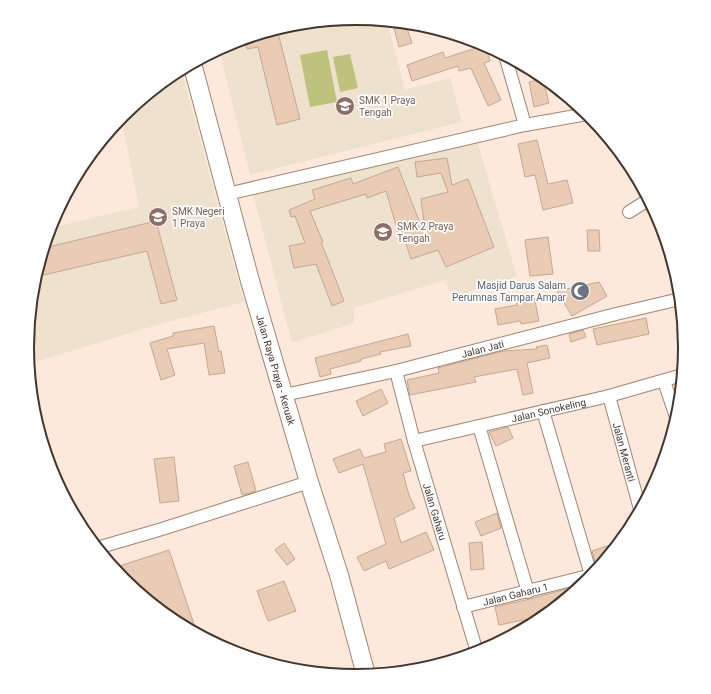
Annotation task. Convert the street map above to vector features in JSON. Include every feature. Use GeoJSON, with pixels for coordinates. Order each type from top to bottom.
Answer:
{"type":"FeatureCollection","features":[{"type":"Feature","properties":{"kind":"main road","name":"Jalan Raya Praya - Keruak"},"geometry":{"type":"LineString","coordinates":[[194,69],[250,281],[338,575],[364,669]]}},
{"type":"Feature","properties":{"kind":"street"},"geometry":{"type":"LineString","coordinates":[[507,63],[525,125]]}},
{"type":"Feature","properties":{"kind":"street"},"geometry":{"type":"LineString","coordinates":[[227,194],[525,125],[579,115]]}},
{"type":"Feature","properties":{"kind":"street"},"geometry":{"type":"LineString","coordinates":[[629,212],[643,203]]}},
{"type":"Feature","properties":{"kind":"street","name":"Jalan Jati"},"geometry":{"type":"LineString","coordinates":[[284,395],[396,371],[616,314],[674,301]]}},
{"type":"Feature","properties":{"kind":"street","name":"Jalan Gaharu"},"geometry":{"type":"LineString","coordinates":[[396,371],[414,441],[475,646]]}},
{"type":"Feature","properties":{"kind":"street","name":"Jalan Sonokeling"},"geometry":{"type":"LineString","coordinates":[[414,441],[609,396],[676,378]]}},
{"type":"Feature","properties":{"kind":"street"},"geometry":{"type":"LineString","coordinates":[[664,381],[672,405]]}},
{"type":"Feature","properties":{"kind":"street","name":"Jalan Meranti"},"geometry":{"type":"LineString","coordinates":[[609,396],[638,501]]}},
{"type":"Feature","properties":{"kind":"street"},"geometry":{"type":"LineString","coordinates":[[543,411],[589,568]]}},
{"type":"Feature","properties":{"kind":"street"},"geometry":{"type":"LineString","coordinates":[[479,426],[528,592]]}},
{"type":"Feature","properties":{"kind":"street"},"geometry":{"type":"LineString","coordinates":[[103,546],[309,482]]}},
{"type":"Feature","properties":{"kind":"street","name":"Jalan Gaharu 1"},"geometry":{"type":"LineString","coordinates":[[463,607],[580,578]]}},
{"type":"Feature","properties":{"kind":"shaded area","name":"SMK 1 Praya Tengah"},"geometry":{"type":"Polygon","coordinates":[[[356,25],[389,27],[405,90],[450,78],[462,122],[250,175],[220,55],[252,42],[293,31],[356,25]]]}},
{"type":"Feature","properties":{"kind":"shaded area","name":"SMK Negeri 1 Praya"},"geometry":{"type":"Polygon","coordinates":[[[183,75],[244,302],[160,324],[34,362],[34,326],[36,305],[44,264],[57,226],[139,207],[123,127],[119,128],[143,105],[183,75]]]}},
{"type":"Feature","properties":{"kind":"shaded area","name":"SMK 2 Praya Tengah"},"geometry":{"type":"Polygon","coordinates":[[[476,137],[517,277],[452,297],[445,280],[354,308],[354,323],[292,343],[251,186],[476,137]]]}},
{"type":"Feature","properties":{"kind":"green space"},"geometry":{"type":"Polygon","coordinates":[[[327,50],[337,102],[310,107],[300,55],[327,50]]]}},
{"type":"Feature","properties":{"kind":"green space"},"geometry":{"type":"Polygon","coordinates":[[[350,54],[358,88],[340,92],[333,57],[350,54]]]}},
{"type":"Feature","properties":{"kind":"building"},"geometry":{"type":"Polygon","coordinates":[[[394,28],[407,29],[412,43],[399,47],[394,28]]]}},
{"type":"Feature","properties":{"kind":"building"},"geometry":{"type":"Polygon","coordinates":[[[278,34],[300,119],[277,125],[258,47],[247,49],[246,44],[278,34]]]}},
{"type":"Feature","properties":{"kind":"building"},"geometry":{"type":"Polygon","coordinates":[[[475,48],[488,54],[490,61],[484,63],[501,100],[488,106],[471,68],[459,71],[458,66],[412,81],[407,65],[443,52],[445,58],[475,48]]]}},
{"type":"Feature","properties":{"kind":"building"},"geometry":{"type":"Polygon","coordinates":[[[536,80],[545,87],[549,103],[534,107],[529,82],[536,80]]]}},
{"type":"Feature","properties":{"kind":"building"},"geometry":{"type":"Polygon","coordinates":[[[537,140],[548,184],[567,180],[573,203],[543,210],[535,175],[525,177],[518,144],[537,140]]]}},
{"type":"Feature","properties":{"kind":"building"},"geometry":{"type":"Polygon","coordinates":[[[447,158],[452,185],[468,179],[494,247],[446,267],[438,250],[411,259],[402,231],[398,232],[386,191],[367,198],[366,194],[310,211],[323,242],[321,242],[344,301],[332,306],[316,264],[294,268],[289,246],[305,243],[295,216],[291,217],[289,210],[315,199],[312,190],[351,178],[353,184],[398,167],[420,223],[424,222],[421,199],[448,192],[441,173],[417,177],[415,162],[447,158]]]}},
{"type":"Feature","properties":{"kind":"building"},"geometry":{"type":"Polygon","coordinates":[[[156,221],[177,300],[161,304],[147,251],[42,275],[50,247],[156,221]]]}},
{"type":"Feature","properties":{"kind":"building"},"geometry":{"type":"Polygon","coordinates":[[[587,230],[599,230],[600,251],[588,251],[587,230]]]}},
{"type":"Feature","properties":{"kind":"building"},"geometry":{"type":"Polygon","coordinates":[[[548,237],[553,274],[530,276],[525,240],[548,237]]]}},
{"type":"Feature","properties":{"kind":"building","name":"Masjid Darus Salam Perumnas Tampar Ampar"},"geometry":{"type":"Polygon","coordinates":[[[599,282],[607,296],[572,316],[557,291],[599,282]]]}},
{"type":"Feature","properties":{"kind":"building"},"geometry":{"type":"Polygon","coordinates":[[[534,296],[539,321],[521,324],[520,321],[498,325],[495,309],[517,305],[516,300],[534,296]]]}},
{"type":"Feature","properties":{"kind":"building"},"geometry":{"type":"Polygon","coordinates":[[[646,318],[649,334],[597,345],[593,329],[646,318]]]}},
{"type":"Feature","properties":{"kind":"building"},"geometry":{"type":"Polygon","coordinates":[[[214,326],[225,373],[209,375],[204,343],[167,349],[175,375],[161,380],[150,343],[173,336],[173,333],[214,326]]]}},
{"type":"Feature","properties":{"kind":"building"},"geometry":{"type":"Polygon","coordinates":[[[583,330],[586,337],[571,342],[569,334],[583,330]]]}},
{"type":"Feature","properties":{"kind":"building"},"geometry":{"type":"Polygon","coordinates":[[[408,334],[411,346],[380,352],[381,354],[361,359],[361,361],[330,369],[331,374],[320,377],[315,358],[408,334]]]}},
{"type":"Feature","properties":{"kind":"building"},"geometry":{"type":"Polygon","coordinates":[[[547,345],[550,358],[527,363],[533,393],[523,395],[517,369],[474,377],[476,382],[410,395],[407,380],[439,373],[438,368],[503,351],[537,349],[536,347],[547,345]]]}},
{"type":"Feature","properties":{"kind":"building"},"geometry":{"type":"Polygon","coordinates":[[[381,389],[388,403],[363,416],[356,401],[381,389]]]}},
{"type":"Feature","properties":{"kind":"building"},"geometry":{"type":"Polygon","coordinates":[[[508,427],[513,438],[496,446],[489,432],[508,427]]]}},
{"type":"Feature","properties":{"kind":"building"},"geometry":{"type":"Polygon","coordinates":[[[401,439],[411,471],[403,473],[409,495],[415,508],[394,518],[401,543],[426,532],[434,550],[389,569],[386,561],[364,571],[357,557],[386,544],[363,464],[339,473],[333,459],[360,449],[364,458],[386,452],[384,444],[401,439]]]}},
{"type":"Feature","properties":{"kind":"building"},"geometry":{"type":"Polygon","coordinates":[[[174,457],[179,501],[160,503],[154,459],[174,457]]]}},
{"type":"Feature","properties":{"kind":"building"},"geometry":{"type":"Polygon","coordinates":[[[248,462],[256,491],[242,495],[234,466],[248,462]]]}},
{"type":"Feature","properties":{"kind":"building"},"geometry":{"type":"Polygon","coordinates":[[[497,513],[501,528],[481,536],[475,522],[497,513]]]}},
{"type":"Feature","properties":{"kind":"building"},"geometry":{"type":"Polygon","coordinates":[[[482,542],[484,569],[471,570],[469,543],[482,542]]]}},
{"type":"Feature","properties":{"kind":"building"},"geometry":{"type":"Polygon","coordinates":[[[284,543],[295,559],[287,565],[275,550],[284,543]]]}},
{"type":"Feature","properties":{"kind":"building"},"geometry":{"type":"Polygon","coordinates":[[[609,545],[595,562],[592,551],[609,545]]]}},
{"type":"Feature","properties":{"kind":"building"},"geometry":{"type":"Polygon","coordinates":[[[169,550],[195,626],[159,602],[119,566],[169,550]]]}},
{"type":"Feature","properties":{"kind":"building"},"geometry":{"type":"Polygon","coordinates":[[[284,581],[296,611],[268,621],[257,591],[284,581]]]}},
{"type":"Feature","properties":{"kind":"building"},"geometry":{"type":"Polygon","coordinates":[[[569,588],[527,619],[499,625],[495,607],[569,588]]]}},
{"type":"Feature","properties":{"kind":"place","name":"SMK 1 Praya Tengah"},"geometry":{"type":"Point","coordinates":[345,106]}},
{"type":"Feature","properties":{"kind":"place","name":"SMK Negeri 1 Praya"},"geometry":{"type":"Point","coordinates":[158,217]}},
{"type":"Feature","properties":{"kind":"place","name":"SMK 2 Praya Tengah"},"geometry":{"type":"Point","coordinates":[383,232]}},
{"type":"Feature","properties":{"kind":"place","name":"Masjid Darus Salam Perumnas Tampar Ampar"},"geometry":{"type":"Point","coordinates":[580,291]}}]}
